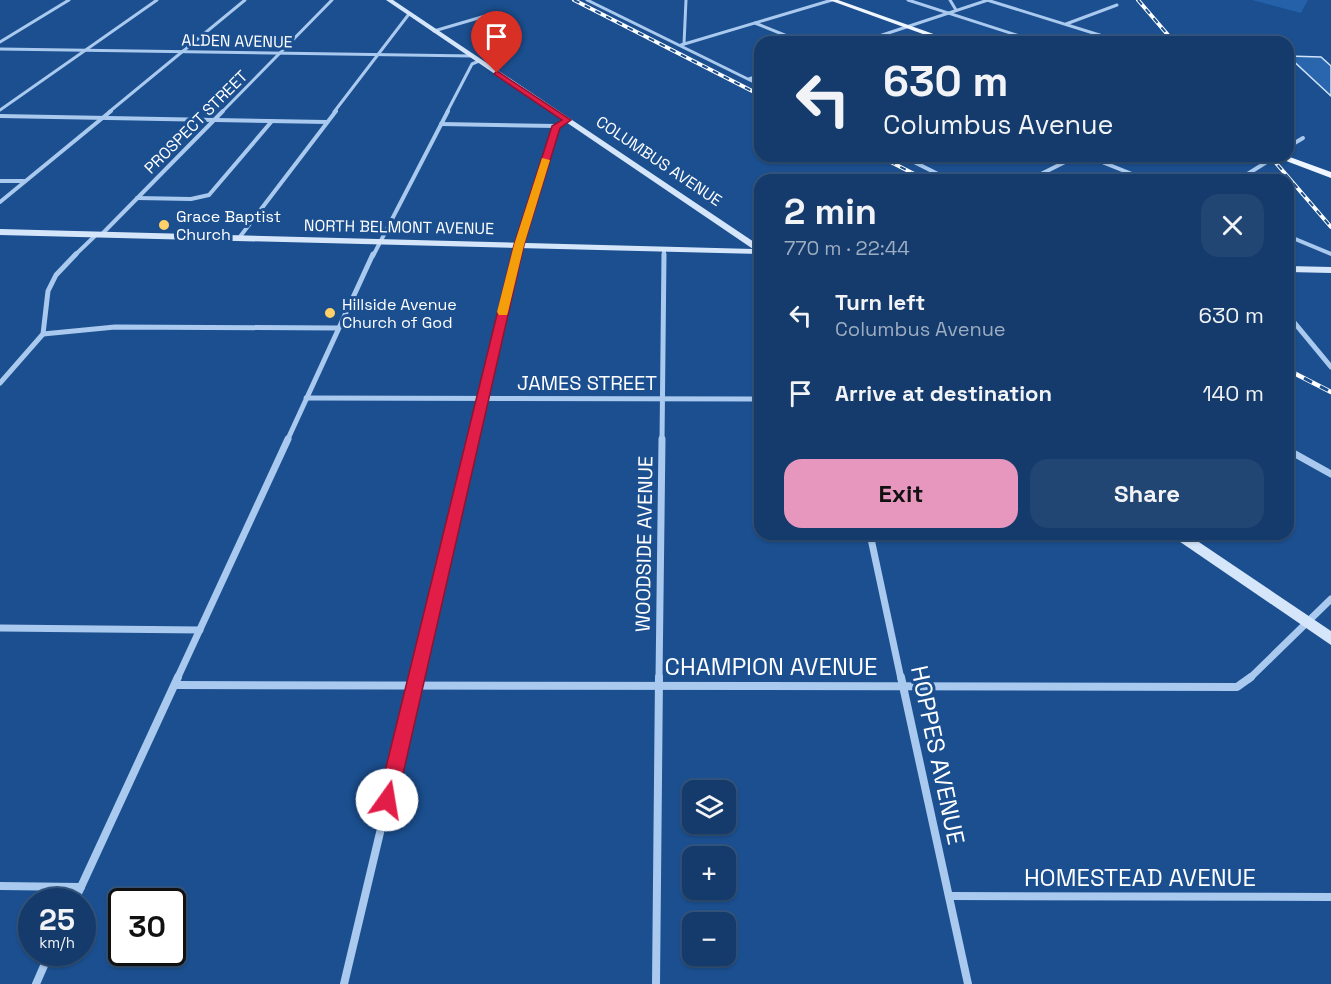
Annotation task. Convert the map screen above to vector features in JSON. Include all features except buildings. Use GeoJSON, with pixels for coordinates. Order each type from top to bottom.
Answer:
{"type":"FeatureCollection","features":[{"type":"Feature","properties":{"kind":"main road"},"geometry":{"type":"LineString","coordinates":[[832,0],[936,36]]}},
{"type":"Feature","properties":{"kind":"main road"},"geometry":{"type":"LineString","coordinates":[[1294,162],[1331,174]]}},
{"type":"Feature","properties":{"kind":"street"},"geometry":{"type":"LineString","coordinates":[[0,42],[69,0]]}},
{"type":"Feature","properties":{"kind":"street"},"geometry":{"type":"LineString","coordinates":[[0,110],[157,0]]}},
{"type":"Feature","properties":{"kind":"street"},"geometry":{"type":"LineString","coordinates":[[0,202],[244,0]]}},
{"type":"Feature","properties":{"kind":"street","name":"PROSPECT STREET"},"geometry":{"type":"LineString","coordinates":[[43,333],[46,325],[46,299],[52,281],[332,0]]}},
{"type":"Feature","properties":{"kind":"street","name":"COLUMBUS AVENUE"},"geometry":{"type":"LineString","coordinates":[[389,0],[754,247]]}},
{"type":"Feature","properties":{"kind":"street"},"geometry":{"type":"LineString","coordinates":[[587,0],[754,82]]}},
{"type":"Feature","properties":{"kind":"street"},"geometry":{"type":"LineString","coordinates":[[682,45],[686,0]]}},
{"type":"Feature","properties":{"kind":"street"},"geometry":{"type":"LineString","coordinates":[[682,45],[832,0]]}},
{"type":"Feature","properties":{"kind":"street"},"geometry":{"type":"LineString","coordinates":[[908,0],[1020,36]]}},
{"type":"Feature","properties":{"kind":"street"},"geometry":{"type":"LineString","coordinates":[[950,0],[956,10]]}},
{"type":"Feature","properties":{"kind":"street"},"geometry":{"type":"LineString","coordinates":[[879,36],[988,0],[1103,36]]}},
{"type":"Feature","properties":{"kind":"street"},"geometry":{"type":"LineString","coordinates":[[1065,24],[1117,5]]}},
{"type":"Feature","properties":{"kind":"street"},"geometry":{"type":"LineString","coordinates":[[239,238],[410,14]]}},
{"type":"Feature","properties":{"kind":"street"},"geometry":{"type":"LineString","coordinates":[[434,31],[492,14]]}},
{"type":"Feature","properties":{"kind":"street"},"geometry":{"type":"LineString","coordinates":[[755,23],[787,36]]}},
{"type":"Feature","properties":{"kind":"street","name":"ALDEN AVENUE"},"geometry":{"type":"LineString","coordinates":[[0,49],[378,55],[476,59]]}},
{"type":"Feature","properties":{"kind":"street"},"geometry":{"type":"LineString","coordinates":[[0,886],[81,887],[379,242],[476,59]]}},
{"type":"Feature","properties":{"kind":"street"},"geometry":{"type":"LineString","coordinates":[[749,79],[754,77]]}},
{"type":"Feature","properties":{"kind":"street"},"geometry":{"type":"LineString","coordinates":[[0,117],[327,122]]}},
{"type":"Feature","properties":{"kind":"street"},"geometry":{"type":"LineString","coordinates":[[441,124],[556,126],[567,120]]}},
{"type":"Feature","properties":{"kind":"street"},"geometry":{"type":"LineString","coordinates":[[137,198],[191,200],[209,195],[272,121]]}},
{"type":"Feature","properties":{"kind":"street"},"geometry":{"type":"LineString","coordinates":[[344,984],[519,245],[556,126]]}},
{"type":"Feature","properties":{"kind":"street"},"geometry":{"type":"LineString","coordinates":[[1294,143],[1303,138]]}},
{"type":"Feature","properties":{"kind":"street"},"geometry":{"type":"LineString","coordinates":[[914,162],[938,174]]}},
{"type":"Feature","properties":{"kind":"street"},"geometry":{"type":"LineString","coordinates":[[1041,174],[1065,162]]}},
{"type":"Feature","properties":{"kind":"street"},"geometry":{"type":"LineString","coordinates":[[1102,162],[1132,174]]}},
{"type":"Feature","properties":{"kind":"street"},"geometry":{"type":"LineString","coordinates":[[1248,174],[1267,162]]}},
{"type":"Feature","properties":{"kind":"street"},"geometry":{"type":"LineString","coordinates":[[0,181],[26,181]]}},
{"type":"Feature","properties":{"kind":"street","name":"NORTH BELMONT AVENUE"},"geometry":{"type":"LineString","coordinates":[[0,232],[754,251]]}},
{"type":"Feature","properties":{"kind":"street"},"geometry":{"type":"LineString","coordinates":[[1294,239],[1331,254]]}},
{"type":"Feature","properties":{"kind":"street","name":"WOODSIDE AVENUE"},"geometry":{"type":"LineString","coordinates":[[656,984],[664,249]]}},
{"type":"Feature","properties":{"kind":"street"},"geometry":{"type":"LineString","coordinates":[[1294,269],[1331,270]]}},
{"type":"Feature","properties":{"kind":"street"},"geometry":{"type":"LineString","coordinates":[[1294,322],[1331,367]]}},
{"type":"Feature","properties":{"kind":"street"},"geometry":{"type":"LineString","coordinates":[[0,383],[43,333],[115,327],[338,328]]}},
{"type":"Feature","properties":{"kind":"street","name":"JAMES STREET"},"geometry":{"type":"LineString","coordinates":[[306,398],[754,399]]}},
{"type":"Feature","properties":{"kind":"street"},"geometry":{"type":"LineString","coordinates":[[1294,453],[1331,474]]}},
{"type":"Feature","properties":{"kind":"street","name":"HOPPES AVENUE"},"geometry":{"type":"LineString","coordinates":[[871,540],[968,984]]}},
{"type":"Feature","properties":{"kind":"street"},"geometry":{"type":"LineString","coordinates":[[1186,540],[1331,639]]}},
{"type":"Feature","properties":{"kind":"street","name":"CHAMPION AVENUE"},"geometry":{"type":"LineString","coordinates":[[175,685],[1237,687],[1249,679],[1331,598]]}},
{"type":"Feature","properties":{"kind":"street"},"geometry":{"type":"LineString","coordinates":[[0,628],[200,630]]}},
{"type":"Feature","properties":{"kind":"street","name":"HOMESTEAD AVENUE"},"geometry":{"type":"LineString","coordinates":[[949,896],[1331,897]]}},
{"type":"Feature","properties":{"kind":"street"},"geometry":{"type":"LineString","coordinates":[[36,984],[44,966]]}},
{"type":"Feature","properties":{"kind":"shaded area"},"geometry":{"type":"Polygon","coordinates":[[[1252,0],[1308,0],[1301,13],[1252,0]]]}},
{"type":"Feature","properties":{"kind":"railway"},"geometry":{"type":"LineString","coordinates":[[574,0],[754,92]]}},
{"type":"Feature","properties":{"kind":"railway"},"geometry":{"type":"LineString","coordinates":[[1138,0],[1169,36]]}},
{"type":"Feature","properties":{"kind":"railway"},"geometry":{"type":"LineString","coordinates":[[891,162],[914,174]]}},
{"type":"Feature","properties":{"kind":"railway"},"geometry":{"type":"LineString","coordinates":[[1275,162],[1285,174]]}},
{"type":"Feature","properties":{"kind":"railway"},"geometry":{"type":"LineString","coordinates":[[1294,184],[1331,227]]}},
{"type":"Feature","properties":{"kind":"railway"},"geometry":{"type":"LineString","coordinates":[[1294,373],[1331,392]]}},
{"type":"Feature","properties":{"kind":"slow traffic"},"geometry":{"type":"LineString","coordinates":[[503,312],[519,245],[545,160]]}},
{"type":"Feature","properties":{"kind":"place","name":"Grace Baptist Church"},"geometry":{"type":"Point","coordinates":[164,225]}},
{"type":"Feature","properties":{"kind":"place","name":"Hillside Avenue Church of God"},"geometry":{"type":"Point","coordinates":[330,313]}},
{"type":"Feature","properties":{"kind":"route"},"geometry":{"type":"LineString","coordinates":[[387,800],[519,245],[556,126],[567,120],[497,73]]}}]}
